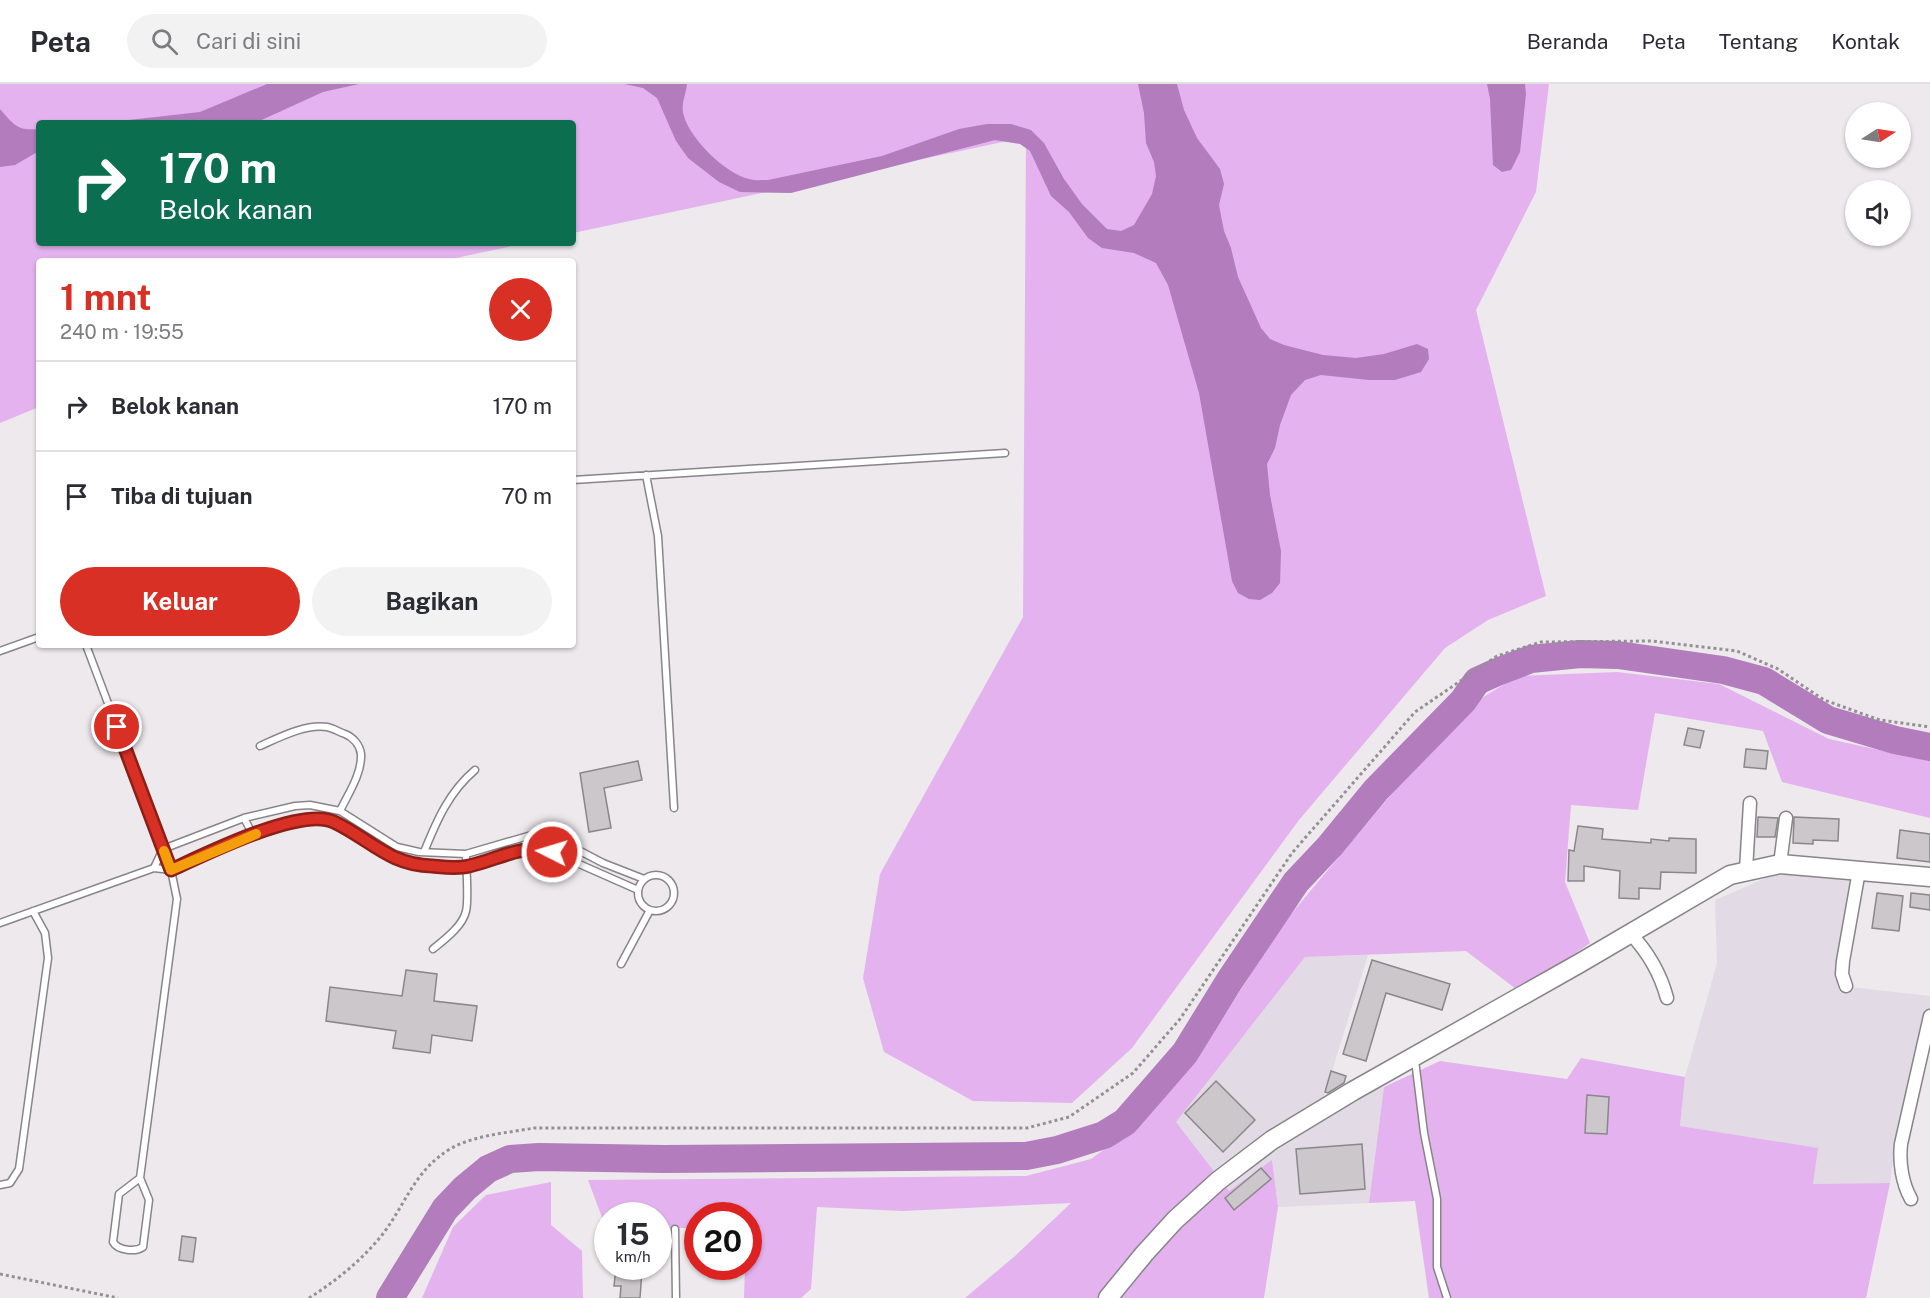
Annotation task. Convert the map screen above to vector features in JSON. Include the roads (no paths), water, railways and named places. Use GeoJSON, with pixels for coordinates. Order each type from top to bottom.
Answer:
{"type":"FeatureCollection","features":[{"type":"Feature","properties":{"kind":"street"},"geometry":{"type":"LineString","coordinates":[[1746,870],[1750,802]]}},
{"type":"Feature","properties":{"kind":"street"},"geometry":{"type":"LineString","coordinates":[[1780,864],[1786,818]]}},
{"type":"Feature","properties":{"kind":"street"},"geometry":{"type":"LineString","coordinates":[[1108,1298],[1175,1220],[1218,1181],[1272,1140],[1730,874],[1780,864],[1930,877]]}},
{"type":"Feature","properties":{"kind":"street"},"geometry":{"type":"LineString","coordinates":[[1846,986],[1842,967],[1859,871]]}},
{"type":"Feature","properties":{"kind":"street"},"geometry":{"type":"LineString","coordinates":[[1630,933],[1662,978],[1667,998]]}},
{"type":"Feature","properties":{"kind":"street"},"geometry":{"type":"LineString","coordinates":[[1911,1199],[1903,1174],[1901,1144],[1930,1016]]}},
{"type":"Feature","properties":{"kind":"lane"},"geometry":{"type":"LineString","coordinates":[[576,480],[1005,453]]}},
{"type":"Feature","properties":{"kind":"lane"},"geometry":{"type":"LineString","coordinates":[[646,475],[658,536],[674,808]]}},
{"type":"Feature","properties":{"kind":"lane"},"geometry":{"type":"LineString","coordinates":[[0,651],[36,637]]}},
{"type":"Feature","properties":{"kind":"lane"},"geometry":{"type":"LineString","coordinates":[[87,648],[171,870],[177,899],[140,1178],[148,1200],[143,1247],[139,1250],[120,1249],[113,1242],[119,1194],[140,1178]]}},
{"type":"Feature","properties":{"kind":"lane"},"geometry":{"type":"LineString","coordinates":[[260,746],[282,736],[311,728],[327,728],[350,736],[357,743],[361,752],[360,767],[340,811]]}},
{"type":"Feature","properties":{"kind":"lane"},"geometry":{"type":"LineString","coordinates":[[424,852],[445,805],[461,783],[475,770]]}},
{"type":"Feature","properties":{"kind":"lane"},"geometry":{"type":"LineString","coordinates":[[154,868],[163,849],[244,818],[295,806],[310,805],[340,811],[397,847],[424,852],[466,854],[535,834],[559,840],[603,863],[644,879]]}},
{"type":"Feature","properties":{"kind":"lane"},"geometry":{"type":"LineString","coordinates":[[244,818],[253,835]]}},
{"type":"Feature","properties":{"kind":"lane"},"geometry":{"type":"LineString","coordinates":[[0,923],[154,868],[171,870],[253,835],[296,821],[316,818],[332,821],[390,857],[422,866],[466,867],[526,848],[537,848],[552,852],[638,890]]}},
{"type":"Feature","properties":{"kind":"lane"},"geometry":{"type":"LineString","coordinates":[[432,949],[448,936],[466,911],[466,854]]}},
{"type":"Feature","properties":{"kind":"lane"},"geometry":{"type":"LineString","coordinates":[[650,876],[662,876],[668,879],[674,890],[674,896],[668,907],[662,910],[650,910],[640,902],[638,890],[644,879],[650,876]]}},
{"type":"Feature","properties":{"kind":"lane"},"geometry":{"type":"LineString","coordinates":[[621,964],[650,910]]}},
{"type":"Feature","properties":{"kind":"lane"},"geometry":{"type":"LineString","coordinates":[[0,1185],[10,1183],[19,1169],[48,958],[45,933],[33,911]]}},
{"type":"Feature","properties":{"kind":"lane"},"geometry":{"type":"LineString","coordinates":[[1415,1056],[1424,1133],[1437,1199],[1437,1267],[1447,1298]]}},
{"type":"Feature","properties":{"kind":"lane"},"geometry":{"type":"LineString","coordinates":[[675,1229],[676,1298]]}},
{"type":"Feature","properties":{"kind":"waterway"},"geometry":{"type":"LineString","coordinates":[[390,1298],[445,1209],[488,1169],[510,1159],[539,1157],[663,1159],[1026,1156],[1057,1150],[1104,1135],[1125,1122],[1185,1053],[1230,980],[1296,882],[1330,846],[1376,790],[1463,701],[1477,681],[1531,659],[1580,654],[1618,655],[1723,670],[1764,681],[1828,720],[1895,740],[1930,747]]}}]}
